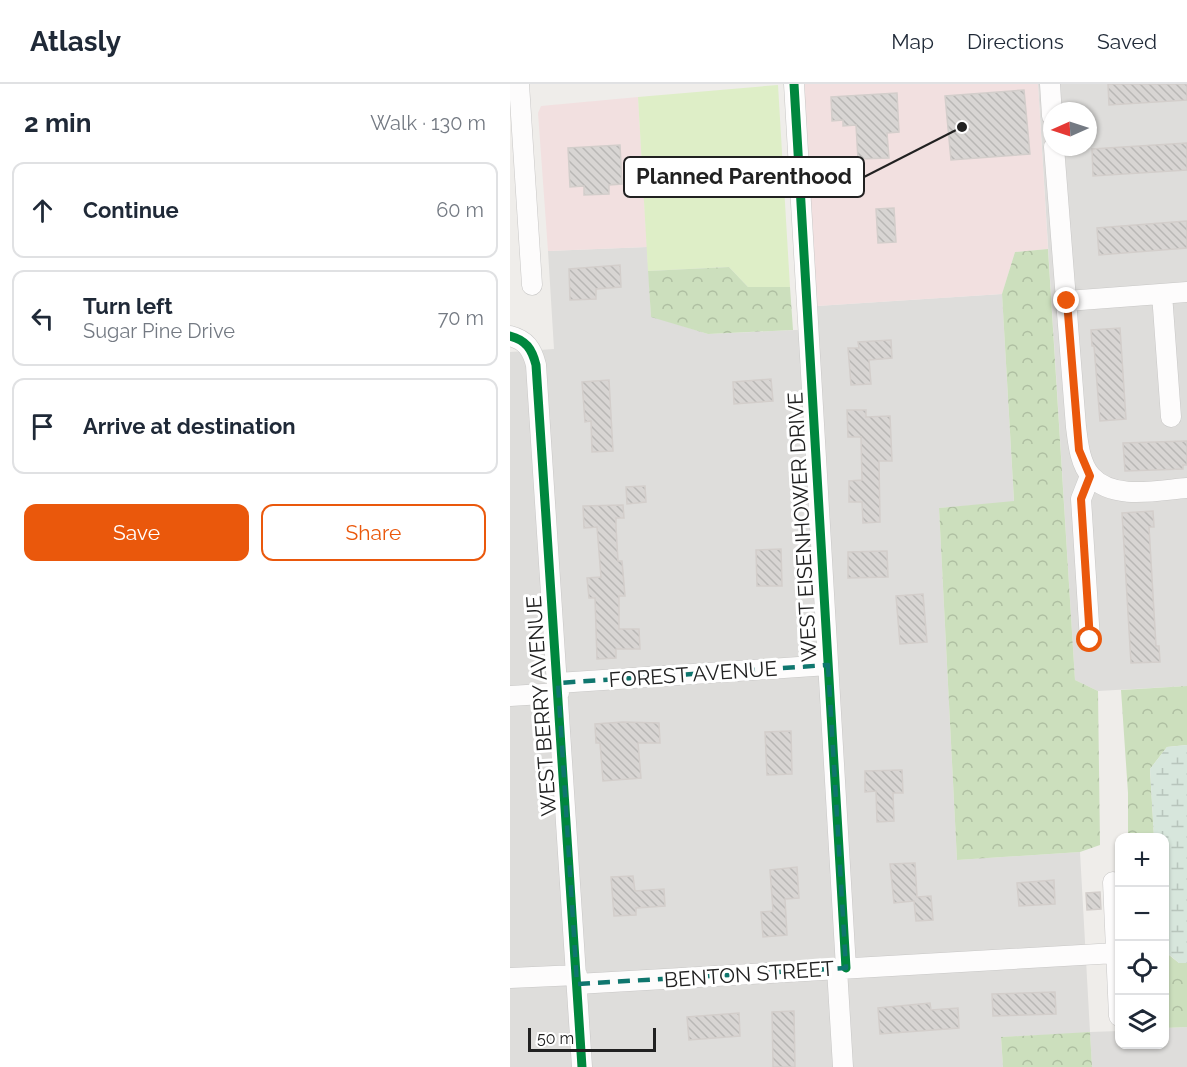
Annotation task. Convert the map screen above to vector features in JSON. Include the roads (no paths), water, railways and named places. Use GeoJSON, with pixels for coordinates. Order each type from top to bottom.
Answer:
{"type":"FeatureCollection","features":[{"type":"Feature","properties":{"kind":"street"},"geometry":{"type":"LineString","coordinates":[[519,84],[532,285]]}},
{"type":"Feature","properties":{"kind":"street","name":"WEST EISENHOWER DRIVE"},"geometry":{"type":"LineString","coordinates":[[794,84],[828,665],[843,1067]]}},
{"type":"Feature","properties":{"kind":"street"},"geometry":{"type":"LineString","coordinates":[[1050,84],[1051,102]]}},
{"type":"Feature","properties":{"kind":"street"},"geometry":{"type":"LineString","coordinates":[[1055,156],[1079,450],[1090,476],[1101,484],[1117,490],[1187,488]]}},
{"type":"Feature","properties":{"kind":"street"},"geometry":{"type":"LineString","coordinates":[[1067,301],[1187,292]]}},
{"type":"Feature","properties":{"kind":"street"},"geometry":{"type":"LineString","coordinates":[[1162,294],[1171,417]]}},
{"type":"Feature","properties":{"kind":"street","name":"WEST BERRY AVENUE"},"geometry":{"type":"LineString","coordinates":[[519,340],[532,351],[536,364],[582,1067]]}},
{"type":"Feature","properties":{"kind":"street"},"geometry":{"type":"LineString","coordinates":[[1090,476],[1081,499],[1090,640]]}},
{"type":"Feature","properties":{"kind":"street","name":"FOREST AVENUE"},"geometry":{"type":"LineString","coordinates":[[510,696],[558,688],[828,665]]}},
{"type":"Feature","properties":{"kind":"street"},"geometry":{"type":"LineString","coordinates":[[1113,882],[1115,941]]}},
{"type":"Feature","properties":{"kind":"street","name":"BENTON STREET"},"geometry":{"type":"LineString","coordinates":[[510,978],[577,980],[1115,953]]}},
{"type":"Feature","properties":{"kind":"place","name":"Planned Parenthood"},"geometry":{"type":"Point","coordinates":[962,127]}}]}
